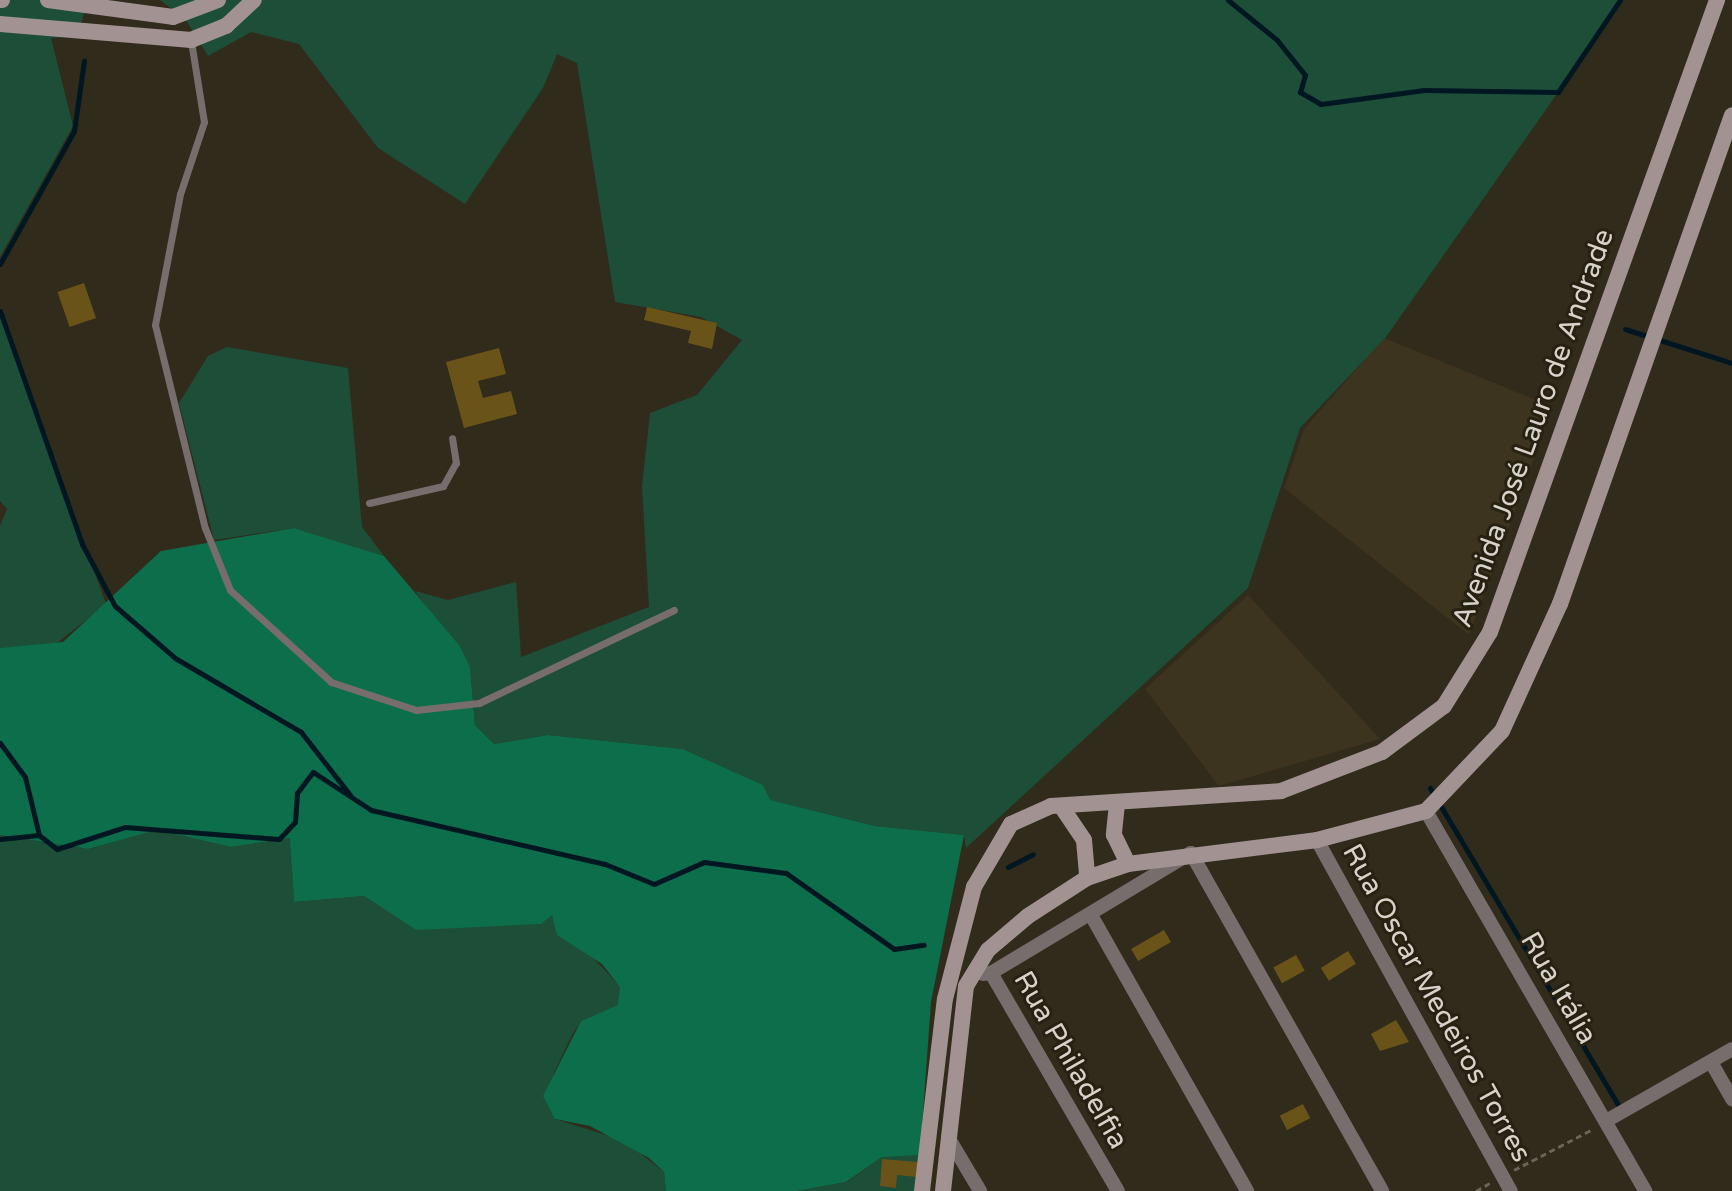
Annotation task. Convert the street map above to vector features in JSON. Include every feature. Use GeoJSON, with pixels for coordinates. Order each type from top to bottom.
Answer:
{"type":"FeatureCollection","features":[{"type":"Feature","properties":{"kind":"street"},"geometry":{"type":"LineString","coordinates":[[48,0],[173,17],[218,0]]}},
{"type":"Feature","properties":{"kind":"street"},"geometry":{"type":"LineString","coordinates":[[0,24],[191,40],[226,26],[254,0]]}},
{"type":"Feature","properties":{"kind":"street","name":"Avenida José Lauro de Andrade"},"geometry":{"type":"LineString","coordinates":[[922,1191],[945,999],[974,887],[1011,824],[1061,806],[1281,791],[1382,752],[1444,706],[1490,632],[1717,0]]}},
{"type":"Feature","properties":{"kind":"street"},"geometry":{"type":"LineString","coordinates":[[943,1191],[970,977],[1018,924],[1087,878],[1128,864],[1191,853],[1317,840],[1435,805],[1502,731],[1560,604],[1732,115]]}},
{"type":"Feature","properties":{"kind":"street"},"geometry":{"type":"LineString","coordinates":[[1117,804],[1114,835],[1128,864]]}},
{"type":"Feature","properties":{"kind":"street","name":"Rua Itália"},"geometry":{"type":"LineString","coordinates":[[1435,805],[1645,1191]]}},
{"type":"Feature","properties":{"kind":"street"},"geometry":{"type":"LineString","coordinates":[[1061,806],[1084,840],[1087,878]]}},
{"type":"Feature","properties":{"kind":"street","name":"Rua Oscar Medeiros Torres"},"geometry":{"type":"LineString","coordinates":[[1317,840],[1511,1191]]}},
{"type":"Feature","properties":{"kind":"street"},"geometry":{"type":"LineString","coordinates":[[991,973],[1191,853]]}},
{"type":"Feature","properties":{"kind":"street"},"geometry":{"type":"LineString","coordinates":[[1191,853],[1382,1191]]}},
{"type":"Feature","properties":{"kind":"street"},"geometry":{"type":"LineString","coordinates":[[1091,915],[1247,1191]]}},
{"type":"Feature","properties":{"kind":"street","name":"Rua Philadelfia"},"geometry":{"type":"LineString","coordinates":[[970,977],[991,973],[1118,1191]]}},
{"type":"Feature","properties":{"kind":"street"},"geometry":{"type":"LineString","coordinates":[[1606,1121],[1732,1049]]}},
{"type":"Feature","properties":{"kind":"street"},"geometry":{"type":"LineString","coordinates":[[1711,1062],[1732,1099]]}},
{"type":"Feature","properties":{"kind":"street"},"geometry":{"type":"LineString","coordinates":[[948,1137],[980,1191]]}},
{"type":"Feature","properties":{"kind":"lane"},"geometry":{"type":"LineString","coordinates":[[191,40],[204,122],[180,194],[155,325],[205,528],[230,590],[331,682],[416,710],[479,703],[674,610]]}},
{"type":"Feature","properties":{"kind":"lane"},"geometry":{"type":"LineString","coordinates":[[369,503],[443,486],[456,463],[452,438]]}},
{"type":"Feature","properties":{"kind":"path"},"geometry":{"type":"LineString","coordinates":[[1476,1191],[1606,1121]]}},
{"type":"Feature","properties":{"kind":"shaded area"},"geometry":{"type":"Polygon","coordinates":[[[1384,338],[1553,407],[1469,635],[1284,488],[1304,429],[1384,338]]]}},
{"type":"Feature","properties":{"kind":"shaded area"},"geometry":{"type":"Polygon","coordinates":[[[1248,595],[1380,739],[1219,786],[1145,689],[1248,595]]]}},
{"type":"Feature","properties":{"kind":"green space"},"geometry":{"type":"Polygon","coordinates":[[[0,0],[88,0],[77,36],[51,38],[73,126],[0,257],[0,0]]]}},
{"type":"Feature","properties":{"kind":"green space"},"geometry":{"type":"Polygon","coordinates":[[[160,0],[1623,0],[1386,337],[1300,428],[1248,588],[966,848],[964,835],[875,826],[769,800],[763,785],[683,749],[548,735],[494,744],[475,725],[470,667],[415,591],[448,600],[516,582],[521,657],[649,607],[642,486],[650,413],[697,395],[742,340],[701,317],[615,302],[577,63],[557,54],[543,88],[465,204],[378,148],[299,44],[251,32],[208,56],[186,20],[160,0]]]}},
{"type":"Feature","properties":{"kind":"green space"},"geometry":{"type":"Polygon","coordinates":[[[0,309],[106,604],[52,647],[0,648],[0,526],[7,509],[0,501],[0,309]]]}},
{"type":"Feature","properties":{"kind":"green space"},"geometry":{"type":"Polygon","coordinates":[[[227,347],[348,368],[362,527],[384,556],[294,528],[214,540],[179,403],[208,356],[227,347]]]}},
{"type":"Feature","properties":{"kind":"green space"},"geometry":{"type":"Polygon","coordinates":[[[294,528],[384,556],[459,645],[470,667],[475,725],[494,744],[548,735],[683,749],[763,785],[770,800],[875,826],[964,835],[931,1002],[920,1155],[882,1157],[846,1182],[797,1191],[666,1191],[664,1172],[649,1158],[590,1126],[555,1119],[543,1096],[581,1021],[618,1005],[620,987],[602,964],[557,935],[552,915],[541,924],[416,930],[364,896],[294,902],[290,838],[231,847],[157,830],[88,849],[0,835],[0,648],[63,642],[161,551],[294,528]]]}},
{"type":"Feature","properties":{"kind":"green space"},"geometry":{"type":"Polygon","coordinates":[[[157,830],[231,847],[291,838],[294,902],[364,896],[416,930],[552,915],[620,986],[619,1005],[581,1021],[572,1035],[553,1075],[555,1119],[625,1141],[664,1172],[666,1191],[0,1191],[0,835],[88,849],[157,830]]]}},
{"type":"Feature","properties":{"kind":"green space"},"geometry":{"type":"Polygon","coordinates":[[[904,1152],[920,1155],[918,1191],[797,1191],[847,1182],[882,1157],[904,1152]]]}},
{"type":"Feature","properties":{"kind":"building"},"geometry":{"type":"Polygon","coordinates":[[[84,283],[96,318],[70,327],[58,292],[84,283]]]}},
{"type":"Feature","properties":{"kind":"building"},"geometry":{"type":"Polygon","coordinates":[[[647,307],[717,323],[712,349],[688,343],[691,331],[644,320],[647,307]]]}},
{"type":"Feature","properties":{"kind":"building"},"geometry":{"type":"Polygon","coordinates":[[[499,348],[506,374],[478,381],[483,398],[511,391],[517,414],[464,428],[446,362],[499,348]]]}},
{"type":"Feature","properties":{"kind":"building"},"geometry":{"type":"Polygon","coordinates":[[[1164,930],[1171,942],[1138,961],[1131,949],[1164,930]]]}},
{"type":"Feature","properties":{"kind":"building"},"geometry":{"type":"Polygon","coordinates":[[[1348,951],[1356,964],[1329,981],[1321,968],[1348,951]]]}},
{"type":"Feature","properties":{"kind":"building"},"geometry":{"type":"Polygon","coordinates":[[[1296,955],[1305,971],[1282,983],[1273,968],[1296,955]]]}},
{"type":"Feature","properties":{"kind":"building"},"geometry":{"type":"Polygon","coordinates":[[[1396,1020],[1409,1042],[1380,1051],[1371,1034],[1396,1020]]]}},
{"type":"Feature","properties":{"kind":"building"},"geometry":{"type":"Polygon","coordinates":[[[1303,1104],[1310,1118],[1287,1130],[1280,1116],[1303,1104]]]}},
{"type":"Feature","properties":{"kind":"building"},"geometry":{"type":"Polygon","coordinates":[[[882,1159],[918,1162],[917,1177],[897,1175],[896,1188],[880,1186],[882,1159]]]}},
{"type":"Feature","properties":{"kind":"waterway"},"geometry":{"type":"LineString","coordinates":[[1228,0],[1277,40],[1305,75],[1300,92],[1321,104],[1424,90],[1558,92],[1620,0]]}},
{"type":"Feature","properties":{"kind":"waterway"},"geometry":{"type":"LineString","coordinates":[[0,264],[74,131],[84,61]]}},
{"type":"Feature","properties":{"kind":"waterway"},"geometry":{"type":"LineString","coordinates":[[0,311],[82,544],[115,606],[175,658],[301,732],[350,795]]}},
{"type":"Feature","properties":{"kind":"waterway"},"geometry":{"type":"LineString","coordinates":[[1625,329],[1732,363]]}},
{"type":"Feature","properties":{"kind":"waterway"},"geometry":{"type":"LineString","coordinates":[[0,743],[25,777],[39,835],[57,849],[125,827],[279,839],[295,822],[297,793],[313,772],[371,810],[605,864],[654,884],[704,862],[786,873],[894,949],[924,945]]}},
{"type":"Feature","properties":{"kind":"waterway"},"geometry":{"type":"LineString","coordinates":[[1430,788],[1618,1104]]}},
{"type":"Feature","properties":{"kind":"waterway"},"geometry":{"type":"LineString","coordinates":[[0,839],[39,835]]}},
{"type":"Feature","properties":{"kind":"waterway"},"geometry":{"type":"LineString","coordinates":[[1008,867],[1033,854]]}}]}
